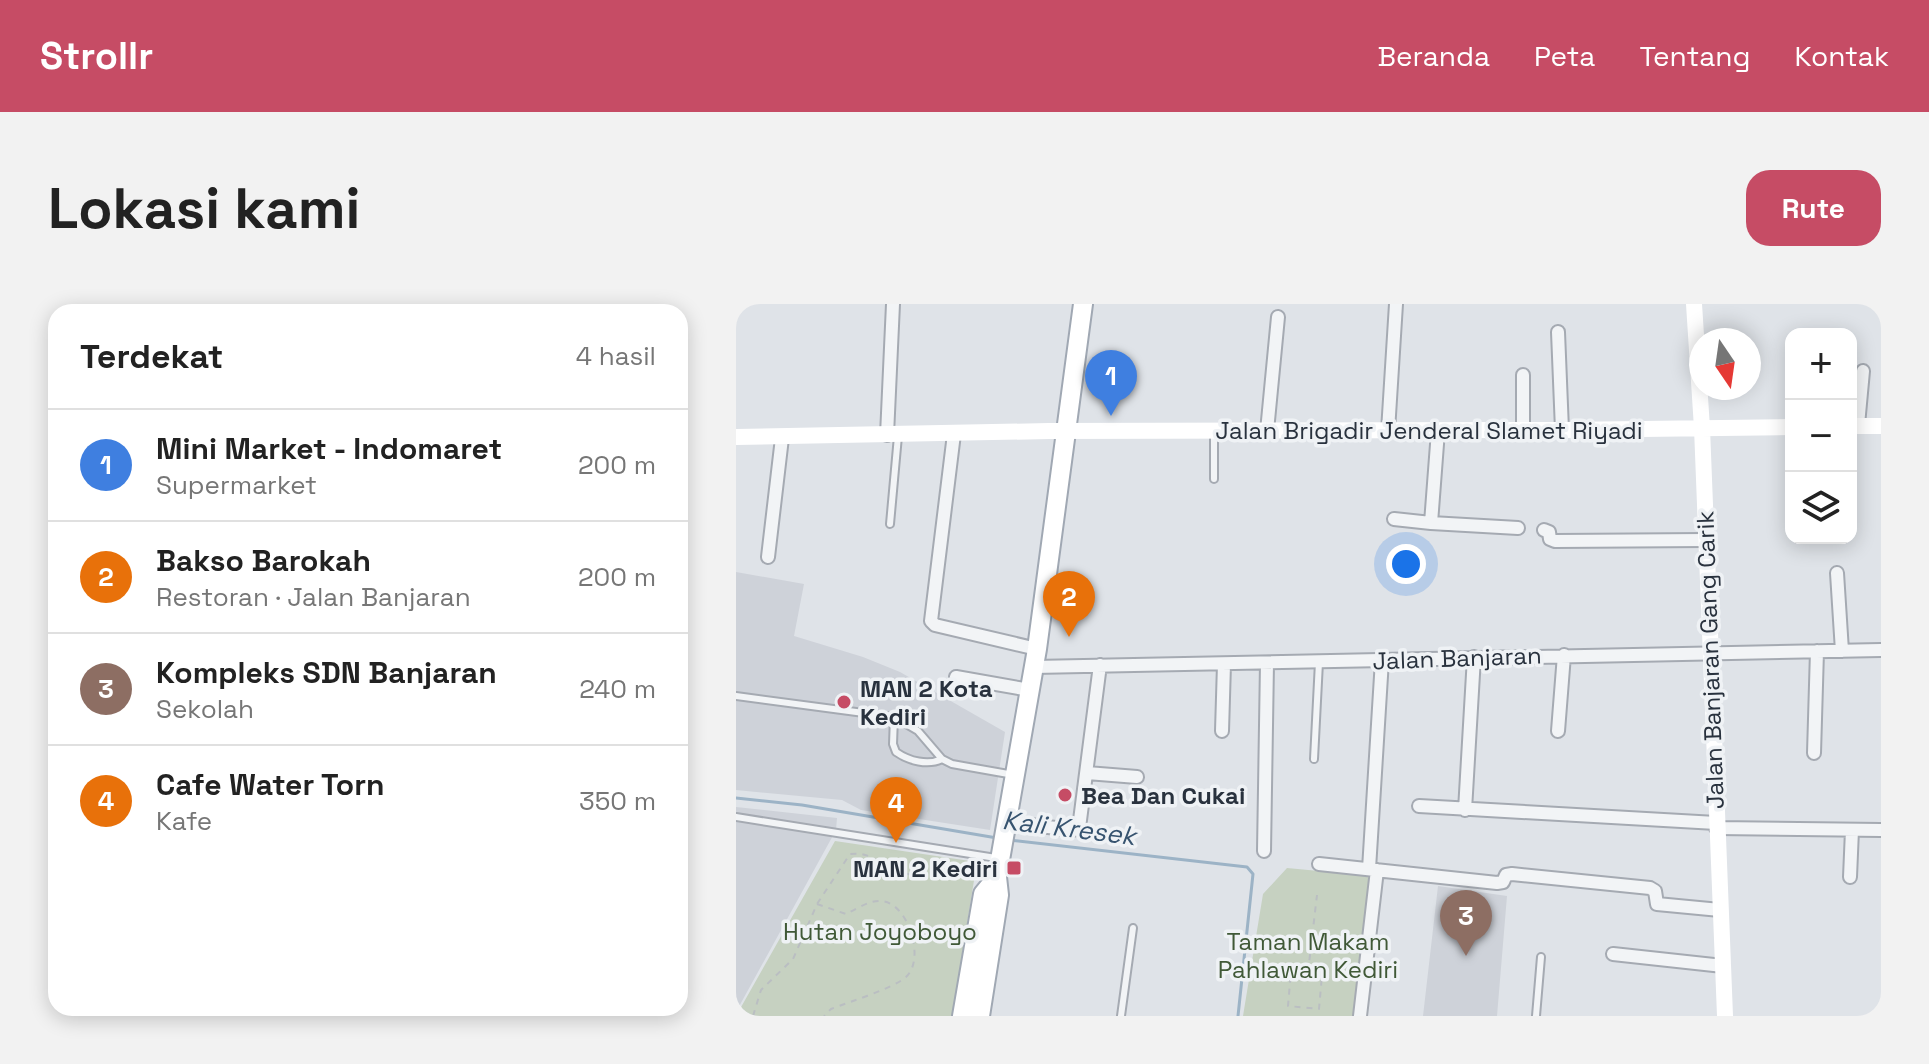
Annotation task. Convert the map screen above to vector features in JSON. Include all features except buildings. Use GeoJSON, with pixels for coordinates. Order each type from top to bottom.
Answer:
{"type":"FeatureCollection","features":[{"type":"Feature","properties":{"kind":"main road"},"geometry":{"type":"LineString","coordinates":[[980,1016],[999,895],[999,863],[1035,658],[1083,304]]}},
{"type":"Feature","properties":{"kind":"main road"},"geometry":{"type":"LineString","coordinates":[[962,1016],[983,894],[999,863]]}},
{"type":"Feature","properties":{"kind":"street"},"geometry":{"type":"LineString","coordinates":[[892,435],[893,304]]}},
{"type":"Feature","properties":{"kind":"street"},"geometry":{"type":"LineString","coordinates":[[1388,431],[1396,304]]}},
{"type":"Feature","properties":{"kind":"street","name":"Jalan Banjaran Gang Carik"},"geometry":{"type":"LineString","coordinates":[[1694,304],[1702,428],[1725,1016]]}},
{"type":"Feature","properties":{"kind":"street"},"geometry":{"type":"LineString","coordinates":[[1267,431],[1278,317]]}},
{"type":"Feature","properties":{"kind":"street"},"geometry":{"type":"LineString","coordinates":[[1558,332],[1562,430]]}},
{"type":"Feature","properties":{"kind":"street"},"geometry":{"type":"LineString","coordinates":[[1857,412],[1863,371]]}},
{"type":"Feature","properties":{"kind":"street"},"geometry":{"type":"LineString","coordinates":[[1523,375],[1523,430]]}},
{"type":"Feature","properties":{"kind":"street"},"geometry":{"type":"LineString","coordinates":[[1857,426],[1881,426]]}},
{"type":"Feature","properties":{"kind":"street","name":"Jalan Brigadir Jenderal Slamet Riyadi"},"geometry":{"type":"LineString","coordinates":[[736,437],[1785,427]]}},
{"type":"Feature","properties":{"kind":"street"},"geometry":{"type":"LineString","coordinates":[[1431,523],[1438,431]]}},
{"type":"Feature","properties":{"kind":"street","name":"Jalan Banjaran"},"geometry":{"type":"LineString","coordinates":[[954,434],[931,621],[935,625],[1035,658],[1100,665],[1224,664],[1881,650]]}},
{"type":"Feature","properties":{"kind":"street"},"geometry":{"type":"LineString","coordinates":[[768,557],[782,438]]}},
{"type":"Feature","properties":{"kind":"street"},"geometry":{"type":"LineString","coordinates":[[1394,519],[1518,528]]}},
{"type":"Feature","properties":{"kind":"street"},"geometry":{"type":"LineString","coordinates":[[1544,530],[1555,541],[1706,540]]}},
{"type":"Feature","properties":{"kind":"street"},"geometry":{"type":"LineString","coordinates":[[1837,573],[1842,651]]}},
{"type":"Feature","properties":{"kind":"street"},"geometry":{"type":"LineString","coordinates":[[1814,753],[1817,651]]}},
{"type":"Feature","properties":{"kind":"street"},"geometry":{"type":"LineString","coordinates":[[1558,731],[1564,655]]}},
{"type":"Feature","properties":{"kind":"street"},"geometry":{"type":"LineString","coordinates":[[1465,810],[1474,657]]}},
{"type":"Feature","properties":{"kind":"street"},"geometry":{"type":"LineString","coordinates":[[1360,1016],[1373,869],[1382,660]]}},
{"type":"Feature","properties":{"kind":"street"},"geometry":{"type":"LineString","coordinates":[[1264,851],[1267,663]]}},
{"type":"Feature","properties":{"kind":"street"},"geometry":{"type":"LineString","coordinates":[[1222,731],[1224,664]]}},
{"type":"Feature","properties":{"kind":"street"},"geometry":{"type":"LineString","coordinates":[[1005,828],[1077,829],[1080,824],[1100,665]]}},
{"type":"Feature","properties":{"kind":"street"},"geometry":{"type":"LineString","coordinates":[[956,677],[1030,690]]}},
{"type":"Feature","properties":{"kind":"street"},"geometry":{"type":"LineString","coordinates":[[1087,773],[1137,777]]}},
{"type":"Feature","properties":{"kind":"street"},"geometry":{"type":"LineString","coordinates":[[1419,806],[1545,811],[1716,825],[1881,830]]}},
{"type":"Feature","properties":{"kind":"street"},"geometry":{"type":"LineString","coordinates":[[1850,877],[1852,830]]}},
{"type":"Feature","properties":{"kind":"street"},"geometry":{"type":"LineString","coordinates":[[1319,864],[1497,883],[1512,874],[1650,888],[1655,891],[1657,904],[1720,910]]}},
{"type":"Feature","properties":{"kind":"street"},"geometry":{"type":"LineString","coordinates":[[1613,954],[1723,966]]}},
{"type":"Feature","properties":{"kind":"lane"},"geometry":{"type":"LineString","coordinates":[[1214,431],[1214,479]]}},
{"type":"Feature","properties":{"kind":"lane"},"geometry":{"type":"LineString","coordinates":[[890,524],[892,435]]}},
{"type":"Feature","properties":{"kind":"lane"},"geometry":{"type":"LineString","coordinates":[[1314,759],[1319,662]]}},
{"type":"Feature","properties":{"kind":"lane"},"geometry":{"type":"LineString","coordinates":[[736,696],[894,717],[918,731],[942,759],[952,764],[1014,775]]}},
{"type":"Feature","properties":{"kind":"lane"},"geometry":{"type":"LineString","coordinates":[[894,717],[893,744],[896,752],[905,758],[929,763],[942,759]]}},
{"type":"Feature","properties":{"kind":"lane"},"geometry":{"type":"LineString","coordinates":[[736,817],[999,863]]}},
{"type":"Feature","properties":{"kind":"lane"},"geometry":{"type":"LineString","coordinates":[[1121,1016],[1133,928]]}},
{"type":"Feature","properties":{"kind":"lane"},"geometry":{"type":"LineString","coordinates":[[1536,1016],[1541,957]]}},
{"type":"Feature","properties":{"kind":"path"},"geometry":{"type":"LineString","coordinates":[[753,1016],[761,990],[793,959],[817,904],[850,854],[861,853],[877,858],[884,867],[904,874],[953,868],[970,871]]}},
{"type":"Feature","properties":{"kind":"path"},"geometry":{"type":"LineString","coordinates":[[1307,973],[1317,895]]}},
{"type":"Feature","properties":{"kind":"path"},"geometry":{"type":"LineString","coordinates":[[817,904],[846,914],[869,903],[882,901],[892,904],[903,914],[917,952],[915,963],[906,977],[831,1009],[824,1016]]}},
{"type":"Feature","properties":{"kind":"path"},"geometry":{"type":"LineString","coordinates":[[1291,971],[1322,975],[1319,1009],[1303,1008],[1288,1006],[1291,971]]}},
{"type":"Feature","properties":{"kind":"path"},"geometry":{"type":"LineString","coordinates":[[1302,1016],[1303,1008]]}},
{"type":"Feature","properties":{"kind":"shaded area","name":"MAN 2 Kota Kediri"},"geometry":{"type":"Polygon","coordinates":[[[736,572],[804,584],[794,636],[900,672],[1005,732],[990,830],[861,810],[842,800],[736,790],[736,572]]]}},
{"type":"Feature","properties":{"kind":"shaded area"},"geometry":{"type":"Polygon","coordinates":[[[736,807],[837,818],[836,830],[736,1012],[736,807]]]}},
{"type":"Feature","properties":{"kind":"shaded area"},"geometry":{"type":"Polygon","coordinates":[[[1438,886],[1507,896],[1497,1016],[1423,1016],[1438,886]]]}},
{"type":"Feature","properties":{"kind":"green space","name":"Hutan Joyoboyo"},"geometry":{"type":"Polygon","coordinates":[[[835,841],[977,862],[952,1016],[736,1016],[835,841]]]}},
{"type":"Feature","properties":{"kind":"green space","name":"Taman Makam Pahlawan Kediri"},"geometry":{"type":"Polygon","coordinates":[[[1287,868],[1372,876],[1355,1016],[1243,1016],[1263,894],[1287,868]]]}},
{"type":"Feature","properties":{"kind":"waterway","name":"Kali Kresek"},"geometry":{"type":"LineString","coordinates":[[736,798],[802,805],[997,838]]}},
{"type":"Feature","properties":{"kind":"waterway","name":"Kali Kresek"},"geometry":{"type":"LineString","coordinates":[[1009,840],[1247,867],[1253,874],[1238,1016]]}},
{"type":"Feature","properties":{"kind":"place","name":"Mini Market - Indomaret"},"geometry":{"type":"Point","coordinates":[1111,416]}},
{"type":"Feature","properties":{"kind":"place","name":"Bakso Barokah"},"geometry":{"type":"Point","coordinates":[1069,637]}},
{"type":"Feature","properties":{"kind":"place","name":"MAN 2 Kota Kediri"},"geometry":{"type":"Point","coordinates":[844,702]}},
{"type":"Feature","properties":{"kind":"place","name":"Bea Dan Cukai"},"geometry":{"type":"Point","coordinates":[1065,795]}},
{"type":"Feature","properties":{"kind":"place","name":"Cafe Water Torn"},"geometry":{"type":"Point","coordinates":[896,843]}},
{"type":"Feature","properties":{"kind":"place","name":"MAN 2 Kediri"},"geometry":{"type":"Point","coordinates":[1014,868]}},
{"type":"Feature","properties":{"kind":"place","name":"Kompleks SDN Banjaran"},"geometry":{"type":"Point","coordinates":[1466,956]}}]}
